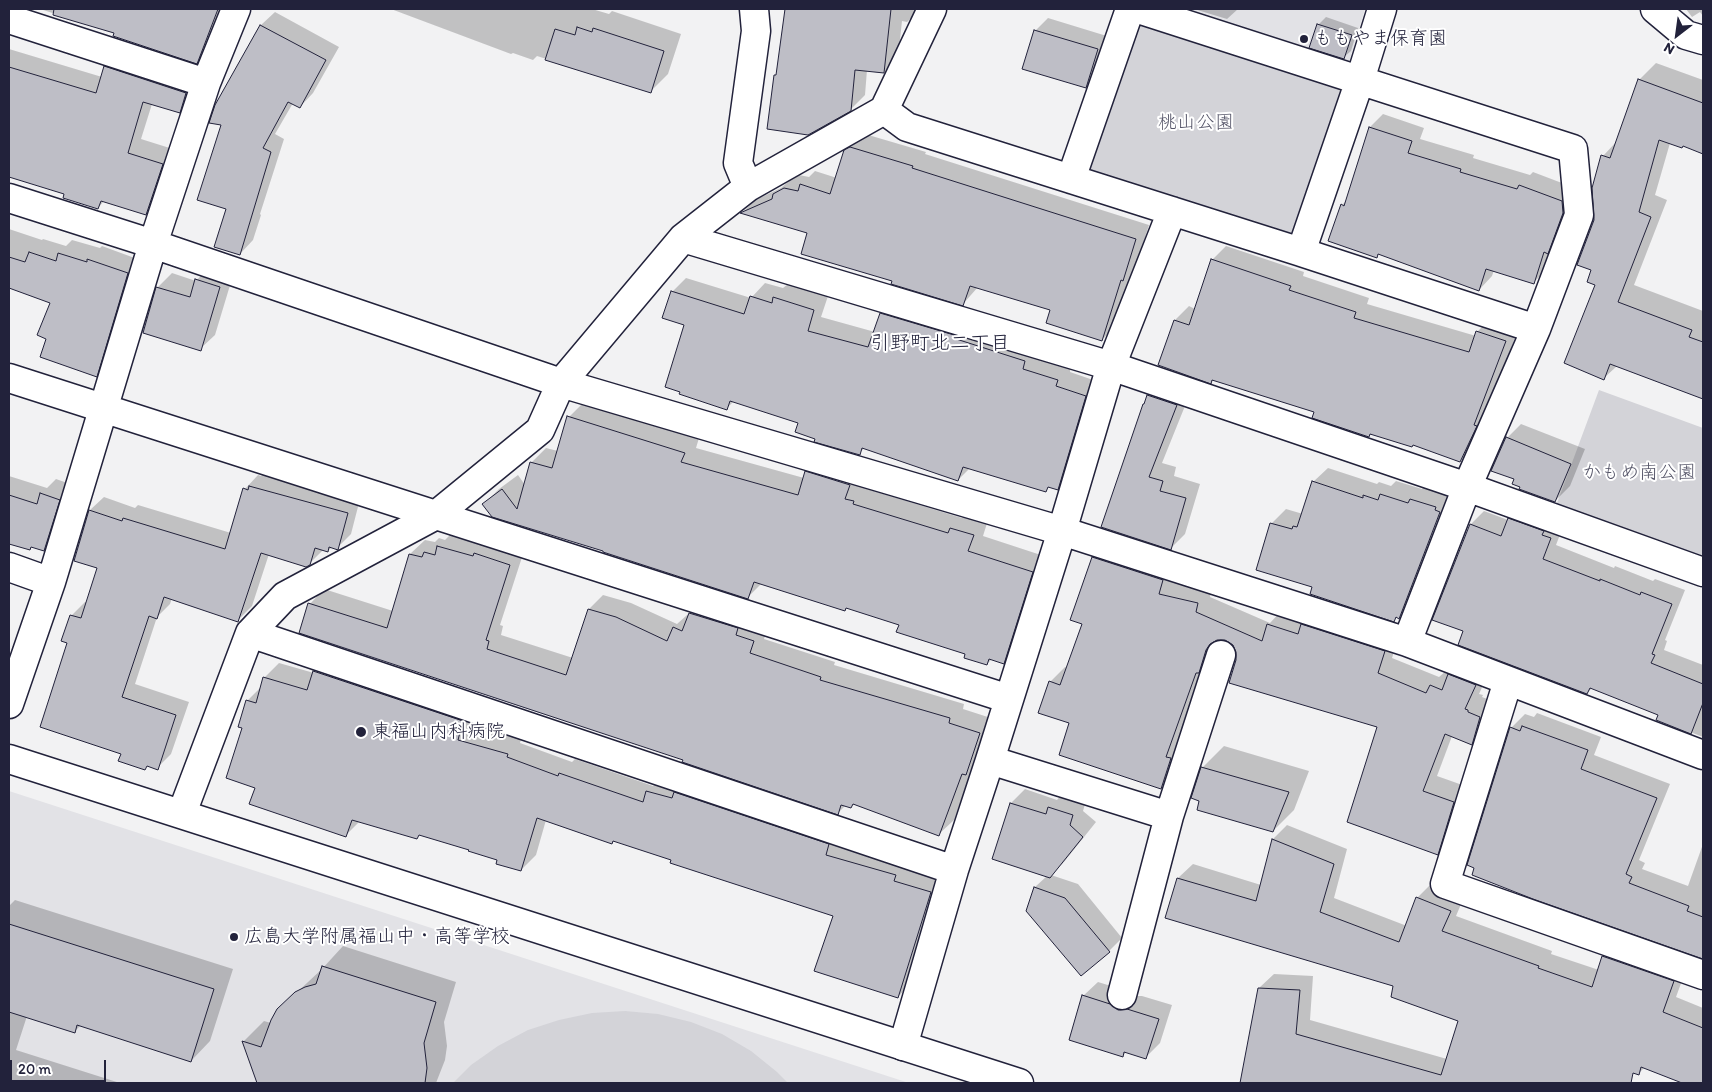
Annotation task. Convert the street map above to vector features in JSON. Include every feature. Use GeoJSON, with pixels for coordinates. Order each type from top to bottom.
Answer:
{"type":"FeatureCollection","features":[{"type":"Feature","properties":{"kind":"street"},"geometry":{"type":"LineString","coordinates":[[9,704],[51,582],[153,244],[206,83],[236,9]]}},
{"type":"Feature","properties":{"kind":"street"},"geometry":{"type":"LineString","coordinates":[[748,187],[738,163],[756,31],[754,9]]}},
{"type":"Feature","properties":{"kind":"street"},"geometry":{"type":"LineString","coordinates":[[182,813],[250,633],[285,596],[436,515],[540,430],[560,383],[683,238],[748,187],[884,110],[932,9]]}},
{"type":"Feature","properties":{"kind":"street"},"geometry":{"type":"LineString","coordinates":[[1071,179],[1130,9]]}},
{"type":"Feature","properties":{"kind":"street"},"geometry":{"type":"LineString","coordinates":[[1138,9],[1573,149],[1579,215],[1536,328],[1467,486],[1407,642]]}},
{"type":"Feature","properties":{"kind":"street"},"geometry":{"type":"LineString","coordinates":[[1302,252],[1382,9]]}},
{"type":"Feature","properties":{"kind":"street"},"geometry":{"type":"LineString","coordinates":[[1655,9],[1686,36],[1703,40]]}},
{"type":"Feature","properties":{"kind":"street"},"geometry":{"type":"LineString","coordinates":[[9,19],[206,83]]}},
{"type":"Feature","properties":{"kind":"street"},"geometry":{"type":"LineString","coordinates":[[884,110],[907,127],[1536,328]]}},
{"type":"Feature","properties":{"kind":"street"},"geometry":{"type":"LineString","coordinates":[[9,198],[153,244],[560,383],[1062,531],[1407,642],[1703,755]]}},
{"type":"Feature","properties":{"kind":"street"},"geometry":{"type":"LineString","coordinates":[[903,1046],[954,870],[1062,531],[1111,366],[1172,211]]}},
{"type":"Feature","properties":{"kind":"street"},"geometry":{"type":"LineString","coordinates":[[683,238],[1111,366],[1467,486],[1703,572]]}},
{"type":"Feature","properties":{"kind":"street"},"geometry":{"type":"LineString","coordinates":[[9,378],[1009,699]]}},
{"type":"Feature","properties":{"kind":"street"},"geometry":{"type":"LineString","coordinates":[[9,567],[51,582]]}},
{"type":"Feature","properties":{"kind":"street"},"geometry":{"type":"LineString","coordinates":[[250,633],[954,870]]}},
{"type":"Feature","properties":{"kind":"street"},"geometry":{"type":"LineString","coordinates":[[1122,995],[1170,816],[1221,655]]}},
{"type":"Feature","properties":{"kind":"street"},"geometry":{"type":"LineString","coordinates":[[1508,682],[1445,884],[1703,975]]}},
{"type":"Feature","properties":{"kind":"street"},"geometry":{"type":"LineString","coordinates":[[9,759],[1019,1083]]}},
{"type":"Feature","properties":{"kind":"street"},"geometry":{"type":"LineString","coordinates":[[990,760],[1170,816]]}},
{"type":"Feature","properties":{"kind":"shaded area","name":"ももやま保育園"},"geometry":{"type":"Polygon","coordinates":[[[1157,9],[1365,9],[1347,69],[1157,9]]]}},
{"type":"Feature","properties":{"kind":"shaded area","name":"広島大学附属福山中・高等学校"},"geometry":{"type":"Polygon","coordinates":[[[9,791],[909,1083],[9,1083],[9,791]]]}},
{"type":"Feature","properties":{"kind":"green space","name":"桃山公園"},"geometry":{"type":"Polygon","coordinates":[[[1133,10],[1356,82],[1299,248],[1075,177],[1133,10]]]}},
{"type":"Feature","properties":{"kind":"green space","name":"かもめ南公園"},"geometry":{"type":"Polygon","coordinates":[[[1599,390],[1703,428],[1703,566],[1554,511],[1599,390]]]}},
{"type":"Feature","properties":{"kind":"green space"},"geometry":{"type":"Polygon","coordinates":[[[625,1011],[658,1014],[691,1022],[722,1034],[751,1051],[788,1083],[453,1083],[471,1065],[498,1046],[528,1030],[559,1020],[592,1013],[625,1011]]]}},
{"type":"Feature","properties":{"kind":"building"},"geometry":{"type":"Polygon","coordinates":[[[54,9],[218,9],[197,64],[113,36],[114,33],[53,15],[54,9]]]}},
{"type":"Feature","properties":{"kind":"building"},"geometry":{"type":"Polygon","coordinates":[[[785,9],[891,9],[884,73],[855,70],[851,111],[808,135],[767,129],[785,9]]]}},
{"type":"Feature","properties":{"kind":"building"},"geometry":{"type":"Polygon","coordinates":[[[1317,24],[1352,35],[1344,59],[1309,48],[1317,24]]]}},
{"type":"Feature","properties":{"kind":"building"},"geometry":{"type":"Polygon","coordinates":[[[260,25],[326,60],[300,108],[288,102],[263,148],[271,152],[240,255],[214,247],[226,209],[197,200],[221,125],[209,123],[215,105],[260,25]]]}},
{"type":"Feature","properties":{"kind":"building"},"geometry":{"type":"Polygon","coordinates":[[[577,27],[592,32],[593,28],[664,51],[651,93],[545,60],[555,29],[575,35],[577,27]]]}},
{"type":"Feature","properties":{"kind":"building"},"geometry":{"type":"Polygon","coordinates":[[[1034,30],[1098,49],[1086,88],[1022,69],[1034,30]]]}},
{"type":"Feature","properties":{"kind":"building"},"geometry":{"type":"Polygon","coordinates":[[[104,66],[186,93],[180,113],[143,102],[128,153],[163,164],[146,215],[101,201],[98,209],[63,198],[64,194],[9,177],[9,67],[96,93],[104,66]]]}},
{"type":"Feature","properties":{"kind":"building"},"geometry":{"type":"Polygon","coordinates":[[[1638,79],[1703,103],[1703,154],[1683,146],[1682,148],[1659,140],[1639,212],[1651,217],[1618,302],[1692,330],[1689,337],[1703,342],[1703,399],[1610,364],[1604,380],[1564,363],[1595,285],[1587,282],[1591,270],[1577,265],[1594,220],[1592,188],[1601,155],[1610,158],[1638,79]]]}},
{"type":"Feature","properties":{"kind":"building"},"geometry":{"type":"Polygon","coordinates":[[[1369,127],[1412,141],[1408,153],[1461,169],[1460,172],[1517,189],[1519,185],[1562,201],[1563,213],[1548,254],[1544,252],[1534,284],[1486,269],[1479,291],[1378,254],[1377,258],[1328,241],[1341,204],[1344,206],[1369,127]]]}},
{"type":"Feature","properties":{"kind":"building"},"geometry":{"type":"Polygon","coordinates":[[[850,147],[1136,239],[1102,341],[1046,323],[1050,310],[970,286],[963,306],[891,284],[892,281],[801,254],[807,233],[740,213],[772,199],[773,194],[784,188],[798,191],[800,184],[830,194],[844,150],[850,147]]]}},
{"type":"Feature","properties":{"kind":"building"},"geometry":{"type":"Polygon","coordinates":[[[29,252],[56,261],[58,253],[87,262],[87,259],[128,273],[97,377],[40,357],[46,339],[37,335],[50,303],[9,288],[9,257],[25,262],[29,252]]]}},
{"type":"Feature","properties":{"kind":"building"},"geometry":{"type":"Polygon","coordinates":[[[1211,259],[1291,286],[1289,290],[1356,312],[1354,318],[1469,352],[1476,331],[1506,341],[1474,425],[1477,426],[1460,462],[1413,445],[1412,447],[1370,434],[1369,437],[1312,418],[1314,412],[1212,380],[1211,384],[1158,365],[1174,320],[1189,325],[1211,259]]]}},
{"type":"Feature","properties":{"kind":"building"},"geometry":{"type":"Polygon","coordinates":[[[195,279],[220,287],[201,351],[143,333],[156,287],[190,297],[195,279]]]}},
{"type":"Feature","properties":{"kind":"building"},"geometry":{"type":"Polygon","coordinates":[[[671,291],[744,314],[750,296],[772,303],[773,297],[814,310],[808,331],[868,347],[880,313],[954,335],[953,338],[1025,361],[1023,369],[1058,380],[1056,386],[1086,396],[1058,490],[1048,487],[1046,492],[963,467],[958,481],[862,448],[860,455],[814,442],[815,439],[795,432],[798,423],[730,401],[727,410],[679,394],[680,392],[665,387],[684,325],[662,318],[671,291]]]}},
{"type":"Feature","properties":{"kind":"building"},"geometry":{"type":"Polygon","coordinates":[[[1147,395],[1177,405],[1149,477],[1163,481],[1160,491],[1186,498],[1171,550],[1101,527],[1147,395]]]}},
{"type":"Feature","properties":{"kind":"building"},"geometry":{"type":"Polygon","coordinates":[[[567,416],[685,453],[681,462],[798,495],[805,471],[850,485],[845,499],[854,501],[853,504],[948,533],[950,528],[974,535],[968,551],[1033,572],[1004,664],[989,659],[987,665],[964,658],[965,654],[896,632],[899,625],[846,608],[845,611],[754,582],[748,599],[492,517],[482,504],[502,489],[517,509],[530,462],[552,468],[567,416]]]}},
{"type":"Feature","properties":{"kind":"building"},"geometry":{"type":"Polygon","coordinates":[[[1506,437],[1571,464],[1555,502],[1519,489],[1520,487],[1512,484],[1514,479],[1491,471],[1506,437]]]}},
{"type":"Feature","properties":{"kind":"building"},"geometry":{"type":"Polygon","coordinates":[[[1312,481],[1363,498],[1363,495],[1378,500],[1380,494],[1408,503],[1410,499],[1436,507],[1435,510],[1440,512],[1399,619],[1396,617],[1394,622],[1310,594],[1312,587],[1256,570],[1270,523],[1292,529],[1293,526],[1297,527],[1312,481]]]}},
{"type":"Feature","properties":{"kind":"building"},"geometry":{"type":"Polygon","coordinates":[[[249,486],[348,513],[338,550],[329,547],[328,552],[315,548],[310,565],[306,567],[261,553],[238,622],[164,597],[157,619],[149,616],[122,697],[176,715],[158,770],[147,766],[145,770],[118,761],[121,754],[40,727],[67,643],[61,641],[70,615],[81,618],[97,568],[74,561],[89,510],[122,521],[123,518],[225,549],[243,488],[248,490],[249,486]]]}},
{"type":"Feature","properties":{"kind":"building"},"geometry":{"type":"Polygon","coordinates":[[[40,493],[60,500],[44,551],[31,547],[30,550],[9,544],[9,495],[37,504],[40,493]]]}},
{"type":"Feature","properties":{"kind":"building"},"geometry":{"type":"Polygon","coordinates":[[[1508,518],[1544,531],[1542,535],[1551,538],[1543,559],[1640,595],[1641,592],[1672,604],[1652,654],[1655,655],[1651,663],[1703,684],[1703,703],[1691,734],[1656,720],[1658,715],[1590,688],[1587,694],[1458,645],[1463,631],[1432,620],[1470,524],[1501,536],[1508,518]]]}},
{"type":"Feature","properties":{"kind":"building"},"geometry":{"type":"Polygon","coordinates":[[[437,546],[473,556],[474,553],[510,565],[486,640],[489,641],[487,649],[566,675],[588,609],[616,617],[667,641],[673,627],[682,631],[689,613],[738,628],[736,635],[754,641],[750,653],[821,677],[820,680],[950,718],[949,723],[980,733],[966,775],[962,774],[939,836],[853,804],[851,808],[841,805],[838,815],[682,762],[683,760],[299,633],[308,603],[387,628],[409,554],[422,557],[424,552],[435,555],[437,546]]]}},
{"type":"Feature","properties":{"kind":"building"},"geometry":{"type":"Polygon","coordinates":[[[1092,557],[1163,580],[1159,594],[1198,603],[1196,612],[1262,641],[1267,624],[1298,634],[1301,624],[1385,651],[1378,673],[1426,693],[1430,685],[1442,690],[1448,674],[1476,685],[1465,709],[1480,717],[1472,745],[1445,734],[1423,791],[1454,802],[1438,855],[1347,822],[1377,727],[1229,683],[1236,660],[1236,652],[1233,645],[1225,640],[1217,640],[1210,644],[1206,650],[1199,673],[1196,673],[1166,757],[1171,758],[1161,789],[1059,755],[1069,723],[1038,713],[1049,681],[1060,685],[1082,624],[1070,620],[1092,557]]]}},
{"type":"Feature","properties":{"kind":"building"},"geometry":{"type":"Polygon","coordinates":[[[313,671],[463,721],[458,740],[508,754],[507,757],[558,776],[559,773],[643,802],[646,791],[672,798],[674,792],[829,844],[826,855],[896,875],[894,881],[931,892],[898,998],[814,971],[833,916],[670,863],[671,860],[613,841],[612,844],[537,818],[521,871],[496,864],[497,860],[469,850],[419,835],[417,839],[352,820],[346,837],[249,804],[255,788],[226,778],[242,728],[238,727],[246,700],[256,703],[263,677],[307,690],[313,671]]]}},
{"type":"Feature","properties":{"kind":"building"},"geometry":{"type":"Polygon","coordinates":[[[1522,726],[1588,750],[1581,769],[1657,798],[1626,874],[1632,877],[1629,883],[1689,906],[1687,911],[1703,917],[1703,959],[1533,899],[1472,875],[1474,868],[1467,865],[1510,727],[1520,731],[1522,726]]]}},
{"type":"Feature","properties":{"kind":"building"},"geometry":{"type":"Polygon","coordinates":[[[1201,767],[1289,792],[1273,832],[1197,810],[1199,801],[1191,798],[1201,767]]]}},
{"type":"Feature","properties":{"kind":"building"},"geometry":{"type":"Polygon","coordinates":[[[1010,803],[1046,814],[1048,807],[1073,815],[1070,825],[1083,837],[1050,878],[992,859],[1010,803]]]}},
{"type":"Feature","properties":{"kind":"building"},"geometry":{"type":"Polygon","coordinates":[[[1272,839],[1334,864],[1320,912],[1399,942],[1416,897],[1451,911],[1442,931],[1592,987],[1602,956],[1674,981],[1663,1012],[1703,1028],[1703,1083],[1682,1083],[1641,1067],[1639,1075],[1633,1073],[1631,1083],[1240,1083],[1258,988],[1300,990],[1296,1034],[1441,1075],[1458,1021],[1391,997],[1393,986],[1165,918],[1177,878],[1256,901],[1272,839]]]}},
{"type":"Feature","properties":{"kind":"building"},"geometry":{"type":"Polygon","coordinates":[[[1034,887],[1065,898],[1110,952],[1081,976],[1026,911],[1034,887]]]}},
{"type":"Feature","properties":{"kind":"building"},"geometry":{"type":"Polygon","coordinates":[[[9,924],[214,989],[191,1062],[77,1025],[75,1033],[9,1012],[9,924]]]}},
{"type":"Feature","properties":{"kind":"building"},"geometry":{"type":"Polygon","coordinates":[[[322,966],[436,1002],[424,1043],[427,1068],[425,1083],[257,1083],[242,1041],[261,1047],[277,1009],[295,992],[316,984],[322,966]]]}},
{"type":"Feature","properties":{"kind":"building"},"geometry":{"type":"Polygon","coordinates":[[[1082,995],[1110,1004],[1118,1010],[1127,1009],[1159,1019],[1146,1059],[1124,1052],[1123,1057],[1069,1040],[1082,995]]]}},
{"type":"Feature","properties":{"kind":"place","name":"ももやま保育園"},"geometry":{"type":"Point","coordinates":[1304,39]}},
{"type":"Feature","properties":{"kind":"place","name":"東福山内科病院"},"geometry":{"type":"Point","coordinates":[361,732]}},
{"type":"Feature","properties":{"kind":"place","name":"広島大学附属福山中・高等学校"},"geometry":{"type":"Point","coordinates":[234,937]}},
{"type":"Feature","properties":{"kind":"district","name":"引野町北二丁目"},"geometry":{"type":"Point","coordinates":[940,344]}}]}
